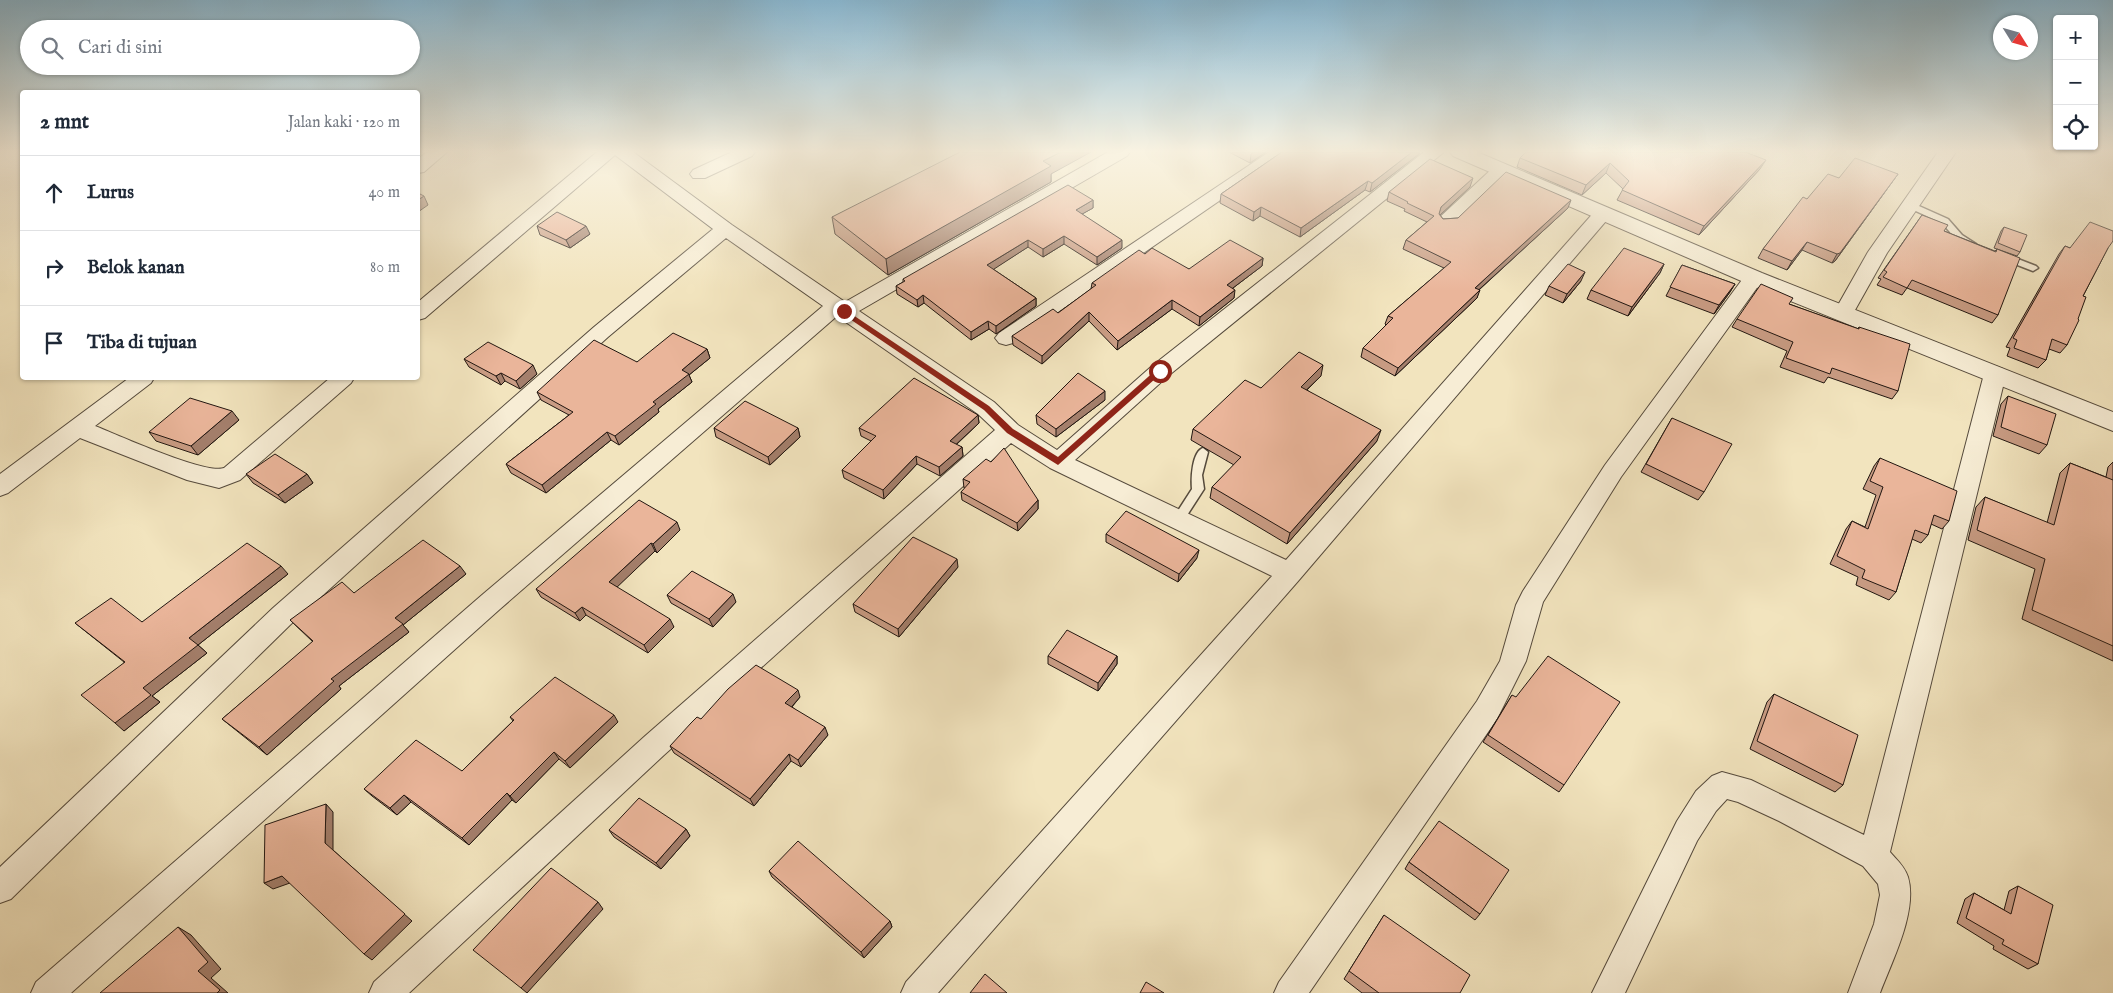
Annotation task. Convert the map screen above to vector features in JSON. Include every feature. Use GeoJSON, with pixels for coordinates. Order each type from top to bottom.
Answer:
{"type":"FeatureCollection","features":[{"type":"Feature","properties":{"kind":"street"},"geometry":{"type":"LineString","coordinates":[[420,311],[553,198]]}},
{"type":"Feature","properties":{"kind":"street"},"geometry":{"type":"LineString","coordinates":[[684,198],[839,309],[986,408],[1010,431],[1058,462],[1290,574]]}},
{"type":"Feature","properties":{"kind":"street"},"geometry":{"type":"LineString","coordinates":[[48,993],[491,602],[839,309],[1038,198]]}},
{"type":"Feature","properties":{"kind":"street"},"geometry":{"type":"LineString","coordinates":[[1006,338],[1212,198]]}},
{"type":"Feature","properties":{"kind":"street"},"geometry":{"type":"LineString","coordinates":[[1058,462],[1160,371],[1377,198]]}},
{"type":"Feature","properties":{"kind":"street"},"geometry":{"type":"LineString","coordinates":[[1447,220],[1470,198]]}},
{"type":"Feature","properties":{"kind":"street"},"geometry":{"type":"LineString","coordinates":[[1566,198],[1754,278],[2113,422]]}},
{"type":"Feature","properties":{"kind":"street"},"geometry":{"type":"LineString","coordinates":[[1843,314],[1878,252],[1915,198]]}},
{"type":"Feature","properties":{"kind":"street"},"geometry":{"type":"LineString","coordinates":[[917,993],[1290,574],[1603,214]]}},
{"type":"Feature","properties":{"kind":"street"},"geometry":{"type":"LineString","coordinates":[[0,888],[289,609],[601,332],[725,229]]}},
{"type":"Feature","properties":{"kind":"street"},"geometry":{"type":"LineString","coordinates":[[1290,993],[1487,710],[1506,678],[1517,652],[1526,613],[1532,598],[1608,478],[1754,278]]}},
{"type":"Feature","properties":{"kind":"street"},"geometry":{"type":"LineString","coordinates":[[1874,856],[1995,374]]}},
{"type":"Feature","properties":{"kind":"street"},"geometry":{"type":"LineString","coordinates":[[0,488],[140,380]]}},
{"type":"Feature","properties":{"kind":"street"},"geometry":{"type":"LineString","coordinates":[[77,428],[188,471],[219,479],[232,474],[341,380]]}},
{"type":"Feature","properties":{"kind":"street"},"geometry":{"type":"LineString","coordinates":[[385,993],[654,746],[938,491],[1010,431]]}},
{"type":"Feature","properties":{"kind":"street"},"geometry":{"type":"LineString","coordinates":[[1608,993],[1687,831],[1706,802],[1722,786],[1741,789],[1781,807],[1874,856],[1893,878],[1895,895],[1890,924],[1864,993]]}},
{"type":"Feature","properties":{"kind":"lane"},"geometry":{"type":"LineString","coordinates":[[1910,205],[1938,217],[1958,237],[2033,268]]}},
{"type":"Feature","properties":{"kind":"lane"},"geometry":{"type":"LineString","coordinates":[[1178,520],[1198,490],[1196,475],[1203,452]]}},
{"type":"Feature","properties":{"kind":"building"},"geometry":{"type":"Polygon","coordinates":[[[869,198],[994,198],[886,259],[832,217],[869,198]]]}},
{"type":"Feature","properties":{"kind":"building"},"geometry":{"type":"Polygon","coordinates":[[[1045,198],[1090,198],[1093,200],[1076,210],[1122,240],[1097,257],[1064,236],[1043,249],[1028,240],[987,265],[1036,298],[996,326],[988,321],[971,332],[923,295],[917,300],[896,286],[905,281],[903,279],[1045,198]]]}},
{"type":"Feature","properties":{"kind":"building"},"geometry":{"type":"Polygon","coordinates":[[[1229,198],[1343,198],[1301,228],[1261,207],[1254,212],[1229,198]]]}},
{"type":"Feature","properties":{"kind":"building"},"geometry":{"type":"Polygon","coordinates":[[[1401,198],[1451,198],[1441,207],[1439,214],[1443,219],[1458,218],[1479,198],[1567,198],[1571,200],[1475,288],[1480,290],[1398,368],[1363,348],[1393,318],[1388,316],[1451,262],[1406,240],[1434,216],[1401,198]]]}},
{"type":"Feature","properties":{"kind":"building"},"geometry":{"type":"Polygon","coordinates":[[[1641,198],[1730,198],[1704,226],[1641,198]]]}},
{"type":"Feature","properties":{"kind":"building"},"geometry":{"type":"Polygon","coordinates":[[[1802,198],[1880,198],[1840,253],[1837,254],[1807,242],[1792,261],[1763,249],[1802,198]]]}},
{"type":"Feature","properties":{"kind":"building"},"geometry":{"type":"Polygon","coordinates":[[[557,212],[586,226],[566,240],[537,226],[557,212]]]}},
{"type":"Feature","properties":{"kind":"building"},"geometry":{"type":"Polygon","coordinates":[[[1922,215],[1948,225],[1944,231],[1996,252],[1997,249],[2020,258],[1998,315],[1912,280],[1907,288],[1883,277],[1887,272],[1884,270],[1922,215]]]}},
{"type":"Feature","properties":{"kind":"building"},"geometry":{"type":"Polygon","coordinates":[[[2090,222],[2113,231],[2113,241],[2083,296],[2086,297],[2079,320],[2067,345],[2052,339],[2046,360],[2014,348],[2017,340],[2013,338],[2065,246],[2070,248],[2090,222]]]}},
{"type":"Feature","properties":{"kind":"building"},"geometry":{"type":"Polygon","coordinates":[[[2004,227],[2027,235],[2020,252],[1998,243],[2004,227]]]}},
{"type":"Feature","properties":{"kind":"building"},"geometry":{"type":"Polygon","coordinates":[[[1230,240],[1263,258],[1227,285],[1235,290],[1200,317],[1172,300],[1118,341],[1089,312],[1042,356],[1012,336],[1053,309],[1058,313],[1096,285],[1092,283],[1139,250],[1145,254],[1152,248],[1189,269],[1230,240]]]}},
{"type":"Feature","properties":{"kind":"building"},"geometry":{"type":"Polygon","coordinates":[[[1624,248],[1664,264],[1632,307],[1591,290],[1624,248]]]}},
{"type":"Feature","properties":{"kind":"building"},"geometry":{"type":"Polygon","coordinates":[[[1568,264],[1585,272],[1567,294],[1549,286],[1568,264]]]}},
{"type":"Feature","properties":{"kind":"building"},"geometry":{"type":"Polygon","coordinates":[[[1682,265],[1735,284],[1719,305],[1670,287],[1682,265]]]}},
{"type":"Feature","properties":{"kind":"building"},"geometry":{"type":"Polygon","coordinates":[[[1761,284],[1793,298],[1789,304],[1859,329],[1859,327],[1910,344],[1898,391],[1832,368],[1830,374],[1786,358],[1793,342],[1737,319],[1761,284]]]}},
{"type":"Feature","properties":{"kind":"building"},"geometry":{"type":"Polygon","coordinates":[[[673,333],[707,349],[682,370],[689,374],[653,402],[656,404],[615,436],[607,432],[542,485],[506,464],[573,412],[537,392],[594,340],[637,362],[673,333]]]}},
{"type":"Feature","properties":{"kind":"building"},"geometry":{"type":"Polygon","coordinates":[[[488,342],[533,365],[516,381],[501,373],[496,376],[464,359],[488,342]]]}},
{"type":"Feature","properties":{"kind":"building"},"geometry":{"type":"Polygon","coordinates":[[[1299,352],[1323,365],[1301,387],[1381,430],[1290,533],[1212,487],[1241,457],[1193,429],[1245,380],[1261,388],[1299,352]]]}},
{"type":"Feature","properties":{"kind":"building"},"geometry":{"type":"Polygon","coordinates":[[[1078,373],[1105,391],[1056,429],[1036,415],[1078,373]]]}},
{"type":"Feature","properties":{"kind":"building"},"geometry":{"type":"Polygon","coordinates":[[[914,378],[978,415],[950,441],[962,447],[939,467],[916,456],[883,490],[842,470],[876,436],[859,428],[914,378]]]}},
{"type":"Feature","properties":{"kind":"building"},"geometry":{"type":"Polygon","coordinates":[[[2008,396],[2056,414],[2047,445],[2001,427],[2008,396]]]}},
{"type":"Feature","properties":{"kind":"building"},"geometry":{"type":"Polygon","coordinates":[[[190,398],[232,411],[191,446],[149,432],[190,398]]]}},
{"type":"Feature","properties":{"kind":"building"},"geometry":{"type":"Polygon","coordinates":[[[745,401],[798,428],[768,457],[714,428],[745,401]]]}},
{"type":"Feature","properties":{"kind":"building"},"geometry":{"type":"Polygon","coordinates":[[[1672,418],[1732,444],[1704,492],[1646,464],[1672,418]]]}},
{"type":"Feature","properties":{"kind":"building"},"geometry":{"type":"Polygon","coordinates":[[[1004,448],[1038,500],[1017,523],[961,492],[970,482],[963,479],[986,459],[991,462],[1004,448]]]}},
{"type":"Feature","properties":{"kind":"building"},"geometry":{"type":"Polygon","coordinates":[[[275,454],[307,474],[278,495],[246,474],[275,454]]]}},
{"type":"Feature","properties":{"kind":"building"},"geometry":{"type":"Polygon","coordinates":[[[1880,458],[1957,491],[1949,521],[1934,515],[1928,535],[1915,530],[1896,592],[1862,578],[1865,570],[1837,556],[1852,521],[1868,529],[1883,487],[1870,481],[1880,458]]]}},
{"type":"Feature","properties":{"kind":"building"},"geometry":{"type":"Polygon","coordinates":[[[2070,463],[2113,480],[2113,646],[2032,610],[2045,559],[1977,530],[1985,497],[2054,525],[2070,463]]]}},
{"type":"Feature","properties":{"kind":"building"},"geometry":{"type":"Polygon","coordinates":[[[639,500],[677,522],[609,582],[670,619],[644,645],[582,607],[575,613],[536,589],[639,500]]]}},
{"type":"Feature","properties":{"kind":"building"},"geometry":{"type":"Polygon","coordinates":[[[1126,511],[1199,550],[1179,574],[1106,534],[1126,511]]]}},
{"type":"Feature","properties":{"kind":"building"},"geometry":{"type":"Polygon","coordinates":[[[913,537],[957,559],[898,629],[853,604],[913,537]]]}},
{"type":"Feature","properties":{"kind":"building"},"geometry":{"type":"Polygon","coordinates":[[[423,540],[460,566],[395,618],[403,624],[331,679],[334,681],[259,747],[222,719],[313,641],[290,620],[342,582],[354,593],[423,540]]]}},
{"type":"Feature","properties":{"kind":"building"},"geometry":{"type":"Polygon","coordinates":[[[247,543],[281,566],[189,638],[198,645],[143,688],[151,695],[115,723],[81,695],[125,662],[75,623],[111,598],[142,622],[247,543]]]}},
{"type":"Feature","properties":{"kind":"building"},"geometry":{"type":"Polygon","coordinates":[[[692,571],[733,594],[709,619],[667,595],[692,571]]]}},
{"type":"Feature","properties":{"kind":"building"},"geometry":{"type":"Polygon","coordinates":[[[1067,630],[1117,656],[1098,683],[1048,656],[1067,630]]]}},
{"type":"Feature","properties":{"kind":"building"},"geometry":{"type":"Polygon","coordinates":[[[1548,656],[1620,702],[1564,785],[1488,735],[1512,695],[1516,697],[1548,656]]]}},
{"type":"Feature","properties":{"kind":"building"},"geometry":{"type":"Polygon","coordinates":[[[756,665],[798,690],[785,703],[825,727],[798,760],[789,754],[750,799],[670,746],[697,717],[701,719],[728,689],[756,665]]]}},
{"type":"Feature","properties":{"kind":"building"},"geometry":{"type":"Polygon","coordinates":[[[555,677],[614,715],[565,761],[554,752],[510,796],[507,793],[462,838],[404,795],[390,808],[364,789],[416,740],[462,771],[514,720],[510,717],[555,677]]]}},
{"type":"Feature","properties":{"kind":"building"},"geometry":{"type":"Polygon","coordinates":[[[1774,694],[1858,735],[1843,785],[1757,741],[1774,694]]]}},
{"type":"Feature","properties":{"kind":"building"},"geometry":{"type":"Polygon","coordinates":[[[639,798],[686,829],[656,863],[609,830],[639,798]]]}},
{"type":"Feature","properties":{"kind":"building"},"geometry":{"type":"Polygon","coordinates":[[[326,804],[325,843],[405,914],[364,954],[282,876],[264,883],[265,825],[326,804]]]}},
{"type":"Feature","properties":{"kind":"building"},"geometry":{"type":"Polygon","coordinates":[[[1439,821],[1509,870],[1480,914],[1409,862],[1439,821]]]}},
{"type":"Feature","properties":{"kind":"building"},"geometry":{"type":"Polygon","coordinates":[[[798,841],[890,921],[861,952],[769,871],[798,841]]]}},
{"type":"Feature","properties":{"kind":"building"},"geometry":{"type":"Polygon","coordinates":[[[551,868],[598,902],[521,988],[473,950],[551,868]]]}},
{"type":"Feature","properties":{"kind":"building"},"geometry":{"type":"Polygon","coordinates":[[[2018,886],[2053,905],[2038,964],[2002,944],[2004,940],[1966,918],[1974,893],[2011,914],[2018,886]]]}},
{"type":"Feature","properties":{"kind":"building"},"geometry":{"type":"Polygon","coordinates":[[[1384,915],[1470,975],[1460,993],[1379,993],[1349,971],[1384,915]]]}},
{"type":"Feature","properties":{"kind":"building"},"geometry":{"type":"Polygon","coordinates":[[[178,927],[208,962],[198,971],[220,990],[217,993],[100,993],[178,927]]]}},
{"type":"Feature","properties":{"kind":"building"},"geometry":{"type":"Polygon","coordinates":[[[985,974],[1007,993],[970,993],[985,974]]]}},
{"type":"Feature","properties":{"kind":"building"},"geometry":{"type":"Polygon","coordinates":[[[1146,982],[1164,993],[1140,993],[1146,982]]]}},
{"type":"Feature","properties":{"kind":"route"},"geometry":{"type":"LineString","coordinates":[[844,311],[986,408],[1010,431],[1058,462],[1080,440],[1160,371]]}}]}
